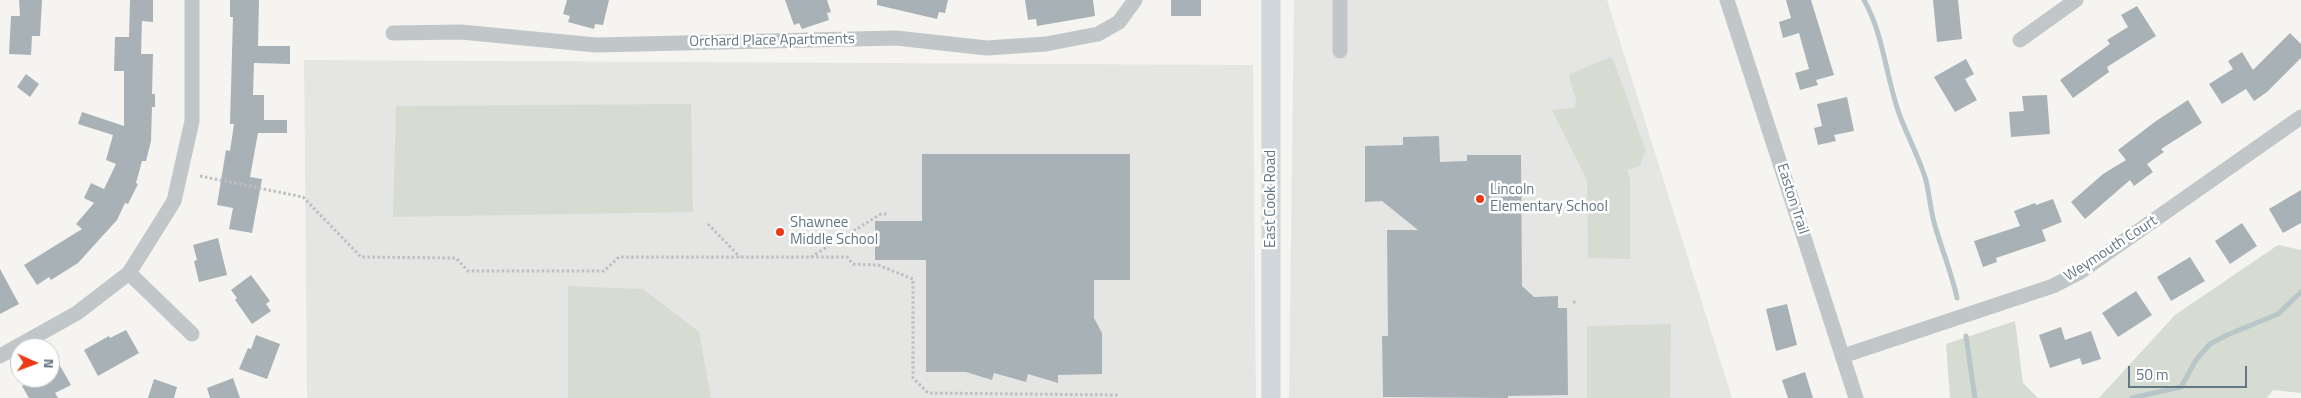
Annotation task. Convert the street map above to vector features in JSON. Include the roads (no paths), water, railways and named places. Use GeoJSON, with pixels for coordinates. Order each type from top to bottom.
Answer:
{"type":"FeatureCollection","features":[{"type":"Feature","properties":{"kind":"main road","name":"East Cook Road"},"geometry":{"type":"LineString","coordinates":[[1270,0],[1271,398]]}},
{"type":"Feature","properties":{"kind":"street"},"geometry":{"type":"LineString","coordinates":[[0,356],[77,313],[129,273],[174,201],[192,122],[192,0]]}},
{"type":"Feature","properties":{"kind":"street","name":"Orchard Place Apartments"},"geometry":{"type":"LineString","coordinates":[[393,33],[461,32],[596,45],[896,38],[987,48],[1046,44],[1098,34],[1119,22],[1135,0]]}},
{"type":"Feature","properties":{"kind":"street"},"geometry":{"type":"LineString","coordinates":[[1340,0],[1340,51]]}},
{"type":"Feature","properties":{"kind":"street","name":"Easton Trail"},"geometry":{"type":"LineString","coordinates":[[1727,0],[1856,398]]}},
{"type":"Feature","properties":{"kind":"street"},"geometry":{"type":"LineString","coordinates":[[2020,40],[2076,0]]}},
{"type":"Feature","properties":{"kind":"street","name":"Weymouth Court"},"geometry":{"type":"LineString","coordinates":[[1843,356],[2054,286],[2080,272],[2301,117]]}},
{"type":"Feature","properties":{"kind":"street"},"geometry":{"type":"LineString","coordinates":[[129,273],[192,334]]}},
{"type":"Feature","properties":{"kind":"waterway"},"geometry":{"type":"LineString","coordinates":[[1864,0],[1876,28],[1895,102],[1925,177],[1934,223],[1957,298]]}},
{"type":"Feature","properties":{"kind":"waterway"},"geometry":{"type":"LineString","coordinates":[[2132,398],[2181,387],[2196,360],[2210,344],[2278,314],[2301,292]]}},
{"type":"Feature","properties":{"kind":"waterway"},"geometry":{"type":"LineString","coordinates":[[1966,336],[1975,398]]}},
{"type":"Feature","properties":{"kind":"place","name":"Lincoln Elementary School"},"geometry":{"type":"Point","coordinates":[1480,199]}},
{"type":"Feature","properties":{"kind":"place","name":"Shawnee Middle School"},"geometry":{"type":"Point","coordinates":[780,232]}}]}
